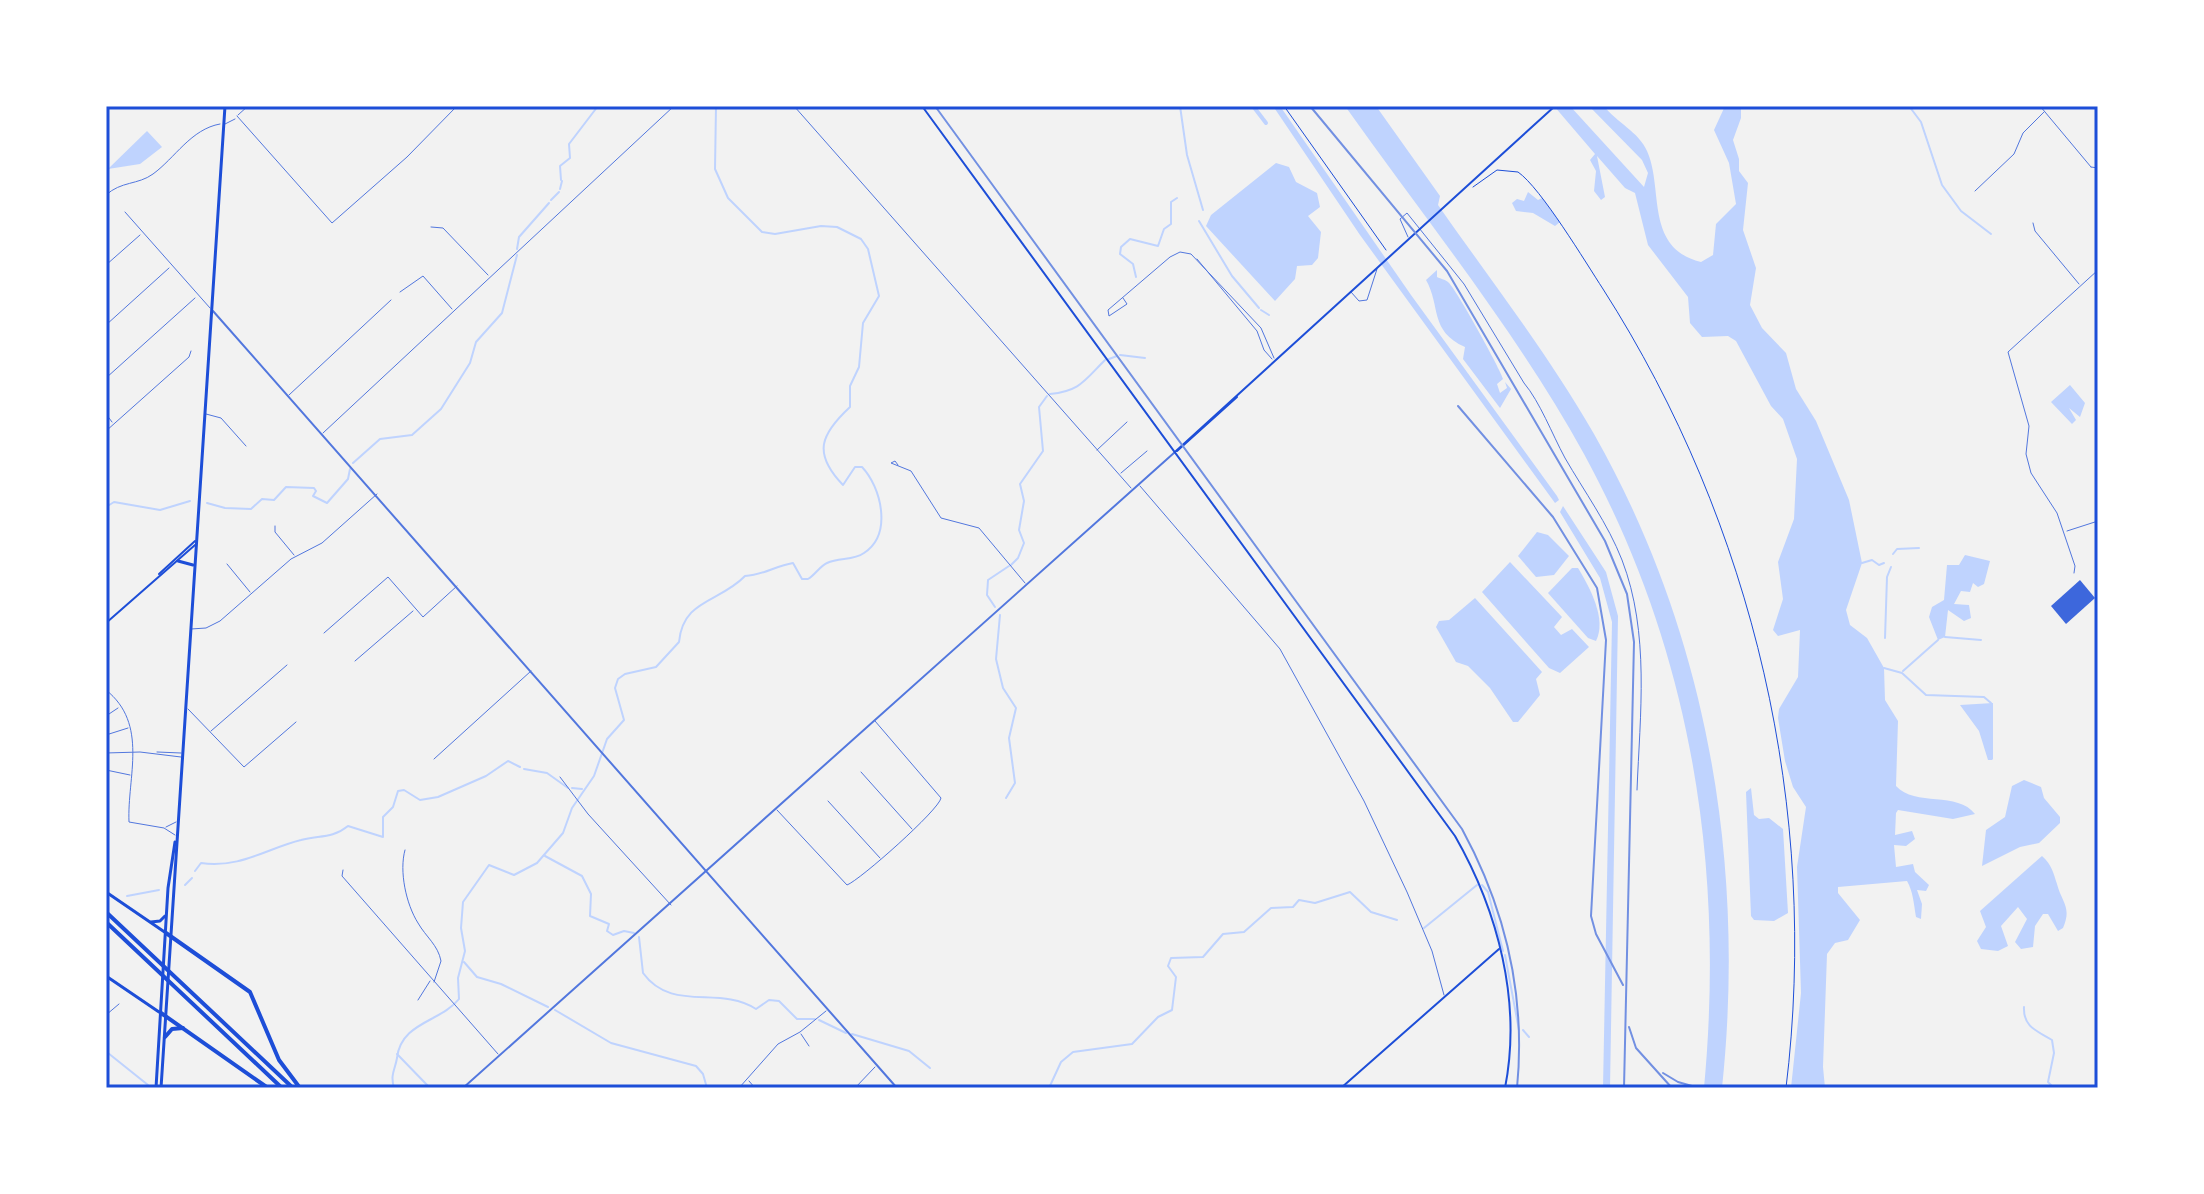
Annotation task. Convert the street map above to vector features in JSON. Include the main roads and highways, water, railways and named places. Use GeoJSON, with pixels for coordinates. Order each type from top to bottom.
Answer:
{"type":"FeatureCollection","features":[{"type":"Feature","properties":{"kind":"highway"},"geometry":{"type":"LineString","coordinates":[[106,912],[293,1088]]}},
{"type":"Feature","properties":{"kind":"highway"},"geometry":{"type":"LineString","coordinates":[[106,922],[282,1088]]}},
{"type":"Feature","properties":{"kind":"highway"},"geometry":{"type":"LineString","coordinates":[[168,935],[250,992],[279,1060],[300,1088]]}},
{"type":"Feature","properties":{"kind":"highway"},"geometry":{"type":"LineString","coordinates":[[163,1015],[268,1088]]}},
{"type":"Feature","properties":{"kind":"highway"},"geometry":{"type":"LineString","coordinates":[[165,1037],[172,1029],[184,1029]]}},
{"type":"Feature","properties":{"kind":"main road"},"geometry":{"type":"LineString","coordinates":[[158,1088],[165,1037],[162,986],[175,842],[225,106]]}},
{"type":"Feature","properties":{"kind":"main road"},"geometry":{"type":"LineString","coordinates":[[922,106],[1445,819],[1478,881],[1500,948],[1510,1023],[1505,1088]]}},
{"type":"Feature","properties":{"kind":"main road"},"geometry":{"type":"LineString","coordinates":[[1176,451],[1555,106]]}},
{"type":"Feature","properties":{"kind":"main road"},"geometry":{"type":"LineString","coordinates":[[159,575],[196,542]]}},
{"type":"Feature","properties":{"kind":"main road"},"geometry":{"type":"LineString","coordinates":[[106,623],[196,542]]}},
{"type":"Feature","properties":{"kind":"main road"},"geometry":{"type":"LineString","coordinates":[[178,561],[185,560],[194,566]]}},
{"type":"Feature","properties":{"kind":"main road"},"geometry":{"type":"LineString","coordinates":[[158,1088],[163,1015],[168,991],[167,913],[175,842]]}},
{"type":"Feature","properties":{"kind":"main road"},"geometry":{"type":"LineString","coordinates":[[106,892],[168,935]]}},
{"type":"Feature","properties":{"kind":"main road"},"geometry":{"type":"LineString","coordinates":[[147,920],[160,921],[167,913]]}},
{"type":"Feature","properties":{"kind":"main road"},"geometry":{"type":"LineString","coordinates":[[1341,1088],[1500,948]]}},
{"type":"Feature","properties":{"kind":"main road"},"geometry":{"type":"LineString","coordinates":[[106,976],[163,1015]]}},
{"type":"Feature","properties":{"kind":"water"},"geometry":{"type":"Polygon","coordinates":[[[1273,106],[1280,106],[1411,295],[1557,496],[1559,500],[1555,503],[1360,235],[1273,106]]]}},
{"type":"Feature","properties":{"kind":"water"},"geometry":{"type":"Polygon","coordinates":[[[1345,106],[1376,106],[1440,196],[1438,205],[1539,347],[1594,434],[1633,510],[1665,588],[1690,669],[1709,751],[1722,834],[1728,918],[1728,1003],[1722,1088],[1704,1088],[1709,1004],[1709,922],[1703,841],[1692,760],[1675,682],[1651,604],[1621,528],[1558,409],[1500,320],[1345,106]]]}},
{"type":"Feature","properties":{"kind":"water"},"geometry":{"type":"Polygon","coordinates":[[[1554,106],[1570,106],[1644,187],[1648,173],[1642,160],[1589,106],[1604,106],[1639,138],[1652,166],[1663,230],[1671,244],[1683,255],[1701,262],[1713,255],[1716,224],[1736,204],[1729,163],[1714,130],[1725,106],[1741,106],[1741,118],[1733,140],[1739,171],[1748,183],[1743,230],[1756,268],[1750,305],[1762,328],[1786,353],[1796,389],[1816,421],[1849,500],[1862,563],[1846,610],[1850,625],[1867,638],[1884,668],[1885,700],[1898,721],[1896,786],[1914,796],[1958,803],[1975,814],[1953,819],[1898,810],[1896,813],[1895,835],[1912,831],[1915,839],[1906,846],[1894,845],[1896,867],[1913,864],[1915,872],[1929,885],[1926,891],[1917,890],[1922,904],[1921,919],[1916,917],[1907,881],[1838,887],[1838,893],[1860,920],[1848,940],[1835,943],[1827,954],[1825,1088],[1791,1088],[1801,993],[1797,867],[1806,807],[1793,787],[1778,718],[1779,709],[1798,677],[1800,630],[1778,636],[1773,630],[1783,599],[1778,562],[1794,519],[1797,459],[1783,419],[1771,406],[1736,341],[1728,336],[1702,337],[1690,323],[1688,297],[1648,245],[1635,193],[1625,188],[1597,156],[1605,197],[1601,200],[1594,191],[1596,171],[1590,160],[1595,154],[1554,106]]]}},
{"type":"Feature","properties":{"kind":"water"},"geometry":{"type":"Polygon","coordinates":[[[147,131],[162,147],[140,164],[108,169],[147,131]]]}},
{"type":"Feature","properties":{"kind":"water"},"geometry":{"type":"Polygon","coordinates":[[[1276,163],[1289,167],[1296,182],[1317,193],[1320,207],[1308,216],[1321,232],[1318,258],[1312,265],[1297,266],[1295,279],[1275,301],[1206,226],[1211,215],[1276,163]]]}},
{"type":"Feature","properties":{"kind":"water"},"geometry":{"type":"Polygon","coordinates":[[[1528,192],[1538,200],[1542,198],[1560,222],[1555,226],[1533,213],[1516,211],[1512,203],[1517,199],[1524,201],[1528,192]]]}},
{"type":"Feature","properties":{"kind":"water"},"geometry":{"type":"Polygon","coordinates":[[[1437,270],[1437,277],[1448,282],[1459,298],[1495,362],[1503,379],[1497,384],[1500,393],[1507,388],[1505,382],[1511,389],[1500,408],[1463,359],[1465,347],[1454,341],[1441,326],[1426,280],[1437,270]]]}},
{"type":"Feature","properties":{"kind":"water"},"geometry":{"type":"Polygon","coordinates":[[[2070,385],[2085,403],[2080,417],[2069,408],[2076,420],[2072,424],[2051,402],[2070,385]]]}},
{"type":"Feature","properties":{"kind":"water"},"geometry":{"type":"Polygon","coordinates":[[[1563,506],[1606,572],[1618,616],[1610,1088],[1603,1088],[1612,622],[1600,578],[1560,512],[1563,506]]]}},
{"type":"Feature","properties":{"kind":"water"},"geometry":{"type":"Polygon","coordinates":[[[1537,532],[1548,535],[1569,556],[1554,575],[1536,577],[1518,556],[1537,532]]]}},
{"type":"Feature","properties":{"kind":"water"},"geometry":{"type":"Polygon","coordinates":[[[1965,555],[1990,561],[1984,584],[1978,587],[1973,583],[1970,592],[1961,591],[1954,604],[1969,605],[1971,618],[1964,621],[1948,610],[1945,637],[1938,640],[1929,617],[1932,607],[1944,600],[1947,565],[1959,565],[1965,555]]]}},
{"type":"Feature","properties":{"kind":"water"},"geometry":{"type":"Polygon","coordinates":[[[1510,562],[1562,617],[1554,627],[1561,635],[1572,629],[1589,647],[1560,673],[1549,668],[1482,592],[1510,562]]]}},
{"type":"Feature","properties":{"kind":"water"},"geometry":{"type":"Polygon","coordinates":[[[1572,568],[1578,568],[1596,604],[1600,623],[1596,641],[1588,638],[1548,593],[1572,568]]]}},
{"type":"Feature","properties":{"kind":"water"},"geometry":{"type":"Polygon","coordinates":[[[1475,598],[1542,672],[1536,679],[1540,695],[1518,722],[1513,722],[1490,688],[1468,666],[1456,662],[1436,627],[1439,621],[1449,620],[1475,598]]]}},
{"type":"Feature","properties":{"kind":"water"},"geometry":{"type":"Polygon","coordinates":[[[1993,703],[1993,759],[1988,760],[1979,731],[1960,705],[1993,703]]]}},
{"type":"Feature","properties":{"kind":"water"},"geometry":{"type":"Polygon","coordinates":[[[2024,780],[2041,787],[2044,798],[2060,817],[2060,823],[2039,843],[2020,847],[1982,866],[1986,830],[2005,817],[2012,786],[2024,780]]]}},
{"type":"Feature","properties":{"kind":"water"},"geometry":{"type":"Polygon","coordinates":[[[1751,788],[1754,815],[1759,819],[1769,818],[1783,829],[1788,913],[1774,921],[1754,920],[1751,916],[1746,792],[1751,788]]]}},
{"type":"Feature","properties":{"kind":"water"},"geometry":{"type":"Polygon","coordinates":[[[2042,856],[2052,869],[2065,905],[2067,915],[2063,928],[2058,931],[2048,914],[2043,914],[2035,926],[2033,947],[2021,949],[2015,942],[2027,919],[2018,907],[2001,926],[2008,946],[1998,951],[1981,949],[1977,941],[1986,927],[1980,911],[2042,856]]]}},
{"type":"Feature","properties":{"kind":"waterway"},"geometry":{"type":"LineString","coordinates":[[561,180],[560,166],[570,158],[569,144],[598,106]]}},
{"type":"Feature","properties":{"kind":"waterway"},"geometry":{"type":"LineString","coordinates":[[394,1088],[393,1072],[400,1046],[406,1037],[459,999],[458,978],[465,951],[461,928],[463,902],[489,865],[514,875],[537,863],[563,833],[572,808],[594,776],[607,739],[624,720],[615,688],[618,679],[625,674],[656,667],[679,642],[687,617],[745,576],[793,563],[802,579],[808,579],[827,563],[864,553],[879,534],[879,498],[869,476],[862,467],[855,467],[843,485],[833,474],[824,453],[824,444],[832,426],[850,407],[850,386],[859,367],[863,323],[879,296],[868,249],[861,239],[837,227],[821,226],[775,234],[762,232],[728,198],[715,169],[716,106]]}},
{"type":"Feature","properties":{"kind":"waterway"},"geometry":{"type":"LineString","coordinates":[[1180,106],[1187,155],[1203,210]]}},
{"type":"Feature","properties":{"kind":"waterway"},"geometry":{"type":"LineString","coordinates":[[1253,106],[1266,123]]}},
{"type":"Feature","properties":{"kind":"waterway"},"geometry":{"type":"LineString","coordinates":[[1909,106],[1921,122],[1942,185],[1961,211],[1991,234]]}},
{"type":"Feature","properties":{"kind":"waterway"},"geometry":{"type":"LineString","coordinates":[[560,189],[562,181]]}},
{"type":"Feature","properties":{"kind":"waterway"},"geometry":{"type":"LineString","coordinates":[[551,200],[559,192]]}},
{"type":"Feature","properties":{"kind":"waterway"},"geometry":{"type":"LineString","coordinates":[[1136,277],[1133,264],[1120,254],[1121,247],[1130,239],[1158,246],[1164,229],[1171,224],[1171,202],[1177,198]]}},
{"type":"Feature","properties":{"kind":"waterway"},"geometry":{"type":"LineString","coordinates":[[517,249],[519,237],[549,203]]}},
{"type":"Feature","properties":{"kind":"waterway"},"geometry":{"type":"LineString","coordinates":[[1199,221],[1232,276],[1259,308]]}},
{"type":"Feature","properties":{"kind":"waterway"},"geometry":{"type":"LineString","coordinates":[[353,463],[380,439],[412,435],[441,409],[470,363],[476,342],[502,313],[517,255]]}},
{"type":"Feature","properties":{"kind":"waterway"},"geometry":{"type":"LineString","coordinates":[[1261,310],[1269,315]]}},
{"type":"Feature","properties":{"kind":"waterway"},"geometry":{"type":"LineString","coordinates":[[1120,355],[1145,358]]}},
{"type":"Feature","properties":{"kind":"waterway"},"geometry":{"type":"LineString","coordinates":[[1109,359],[1117,356]]}},
{"type":"Feature","properties":{"kind":"waterway"},"geometry":{"type":"LineString","coordinates":[[1050,394],[1075,387],[1105,360]]}},
{"type":"Feature","properties":{"kind":"waterway"},"geometry":{"type":"LineString","coordinates":[[1011,565],[1018,558],[1024,543],[1019,530],[1024,501],[1020,484],[1043,451],[1039,407],[1047,396]]}},
{"type":"Feature","properties":{"kind":"waterway"},"geometry":{"type":"LineString","coordinates":[[207,503],[225,508],[251,509],[262,499],[274,500],[286,487],[314,488],[313,496],[327,503],[348,479],[350,469]]}},
{"type":"Feature","properties":{"kind":"waterway"},"geometry":{"type":"LineString","coordinates":[[106,507],[114,502],[160,510],[190,501]]}},
{"type":"Feature","properties":{"kind":"waterway"},"geometry":{"type":"LineString","coordinates":[[1893,554],[1897,549],[1919,548]]}},
{"type":"Feature","properties":{"kind":"waterway"},"geometry":{"type":"LineString","coordinates":[[1862,563],[1872,560],[1879,565],[1884,563]]}},
{"type":"Feature","properties":{"kind":"waterway"},"geometry":{"type":"LineString","coordinates":[[995,607],[987,595],[988,580],[1009,566]]}},
{"type":"Feature","properties":{"kind":"waterway"},"geometry":{"type":"LineString","coordinates":[[1885,638],[1887,577],[1891,567]]}},
{"type":"Feature","properties":{"kind":"waterway"},"geometry":{"type":"LineString","coordinates":[[1000,615],[996,659],[1003,688],[1016,708],[1009,738],[1015,783],[1006,798]]}},
{"type":"Feature","properties":{"kind":"waterway"},"geometry":{"type":"LineString","coordinates":[[1945,637],[1981,640]]}},
{"type":"Feature","properties":{"kind":"waterway"},"geometry":{"type":"LineString","coordinates":[[1903,671],[1938,640]]}},
{"type":"Feature","properties":{"kind":"waterway"},"geometry":{"type":"LineString","coordinates":[[1884,668],[1902,673],[1926,695],[1984,697],[1991,703]]}},
{"type":"Feature","properties":{"kind":"waterway"},"geometry":{"type":"LineString","coordinates":[[195,871],[201,863],[241,860],[301,840],[331,835],[348,826],[383,837],[383,817],[393,807],[398,791],[404,790],[420,800],[438,797],[486,776],[508,761],[520,767]]}},
{"type":"Feature","properties":{"kind":"waterway"},"geometry":{"type":"LineString","coordinates":[[524,769],[547,773],[568,788]]}},
{"type":"Feature","properties":{"kind":"waterway"},"geometry":{"type":"LineString","coordinates":[[572,788],[582,789]]}},
{"type":"Feature","properties":{"kind":"waterway"},"geometry":{"type":"LineString","coordinates":[[545,856],[582,876],[591,894],[590,916],[609,924],[607,931],[613,935],[624,931],[634,933]]}},
{"type":"Feature","properties":{"kind":"waterway"},"geometry":{"type":"LineString","coordinates":[[185,885],[192,878]]}},
{"type":"Feature","properties":{"kind":"waterway"},"geometry":{"type":"LineString","coordinates":[[1424,928],[1477,885]]}},
{"type":"Feature","properties":{"kind":"waterway"},"geometry":{"type":"LineString","coordinates":[[1482,885],[1488,892],[1503,951]]}},
{"type":"Feature","properties":{"kind":"waterway"},"geometry":{"type":"LineString","coordinates":[[127,896],[159,890]]}},
{"type":"Feature","properties":{"kind":"waterway"},"geometry":{"type":"LineString","coordinates":[[1049,1088],[1061,1062],[1073,1052],[1132,1044],[1158,1017],[1172,1010],[1176,977],[1168,966],[1171,958],[1203,957],[1223,934],[1244,932],[1271,908],[1293,907],[1299,900],[1315,903],[1350,892],[1371,912],[1397,920]]}},
{"type":"Feature","properties":{"kind":"waterway"},"geometry":{"type":"LineString","coordinates":[[639,937],[643,973],[668,992],[727,999],[756,1009],[769,1000],[779,1001],[797,1019],[815,1019]]}},
{"type":"Feature","properties":{"kind":"waterway"},"geometry":{"type":"LineString","coordinates":[[1505,955],[1519,1030]]}},
{"type":"Feature","properties":{"kind":"waterway"},"geometry":{"type":"LineString","coordinates":[[464,962],[477,977],[501,984],[548,1007]]}},
{"type":"Feature","properties":{"kind":"waterway"},"geometry":{"type":"LineString","coordinates":[[2024,1007],[2028,1024],[2052,1040],[2054,1053],[2048,1082],[2054,1088]]}},
{"type":"Feature","properties":{"kind":"waterway"},"geometry":{"type":"LineString","coordinates":[[555,1010],[611,1043],[696,1066],[703,1074],[707,1088]]}},
{"type":"Feature","properties":{"kind":"waterway"},"geometry":{"type":"LineString","coordinates":[[819,1020],[846,1033]]}},
{"type":"Feature","properties":{"kind":"waterway"},"geometry":{"type":"LineString","coordinates":[[1523,1030],[1529,1037]]}},
{"type":"Feature","properties":{"kind":"waterway"},"geometry":{"type":"LineString","coordinates":[[852,1034],[909,1051],[930,1068]]}},
{"type":"Feature","properties":{"kind":"waterway"},"geometry":{"type":"LineString","coordinates":[[108,1053],[148,1085]]}},
{"type":"Feature","properties":{"kind":"waterway"},"geometry":{"type":"LineString","coordinates":[[397,1054],[430,1088]]}},
{"type":"Feature","properties":{"kind":"railway"},"geometry":{"type":"LineString","coordinates":[[935,106],[1462,829],[1490,891],[1509,954],[1518,1020],[1517,1088]]}},
{"type":"Feature","properties":{"kind":"railway"},"geometry":{"type":"LineString","coordinates":[[1310,106],[1447,271],[1605,541],[1627,594],[1634,642],[1624,1088]]}},
{"type":"Feature","properties":{"kind":"railway"},"geometry":{"type":"LineString","coordinates":[[1458,406],[1553,517],[1597,588],[1606,640],[1591,916],[1596,934],[1623,985]]}},
{"type":"Feature","properties":{"kind":"railway"},"geometry":{"type":"LineString","coordinates":[[1629,1027],[1636,1048],[1672,1088]]}},
{"type":"Feature","properties":{"kind":"railway"},"geometry":{"type":"LineString","coordinates":[[1663,1073],[1678,1082],[1699,1088]]}}]}
